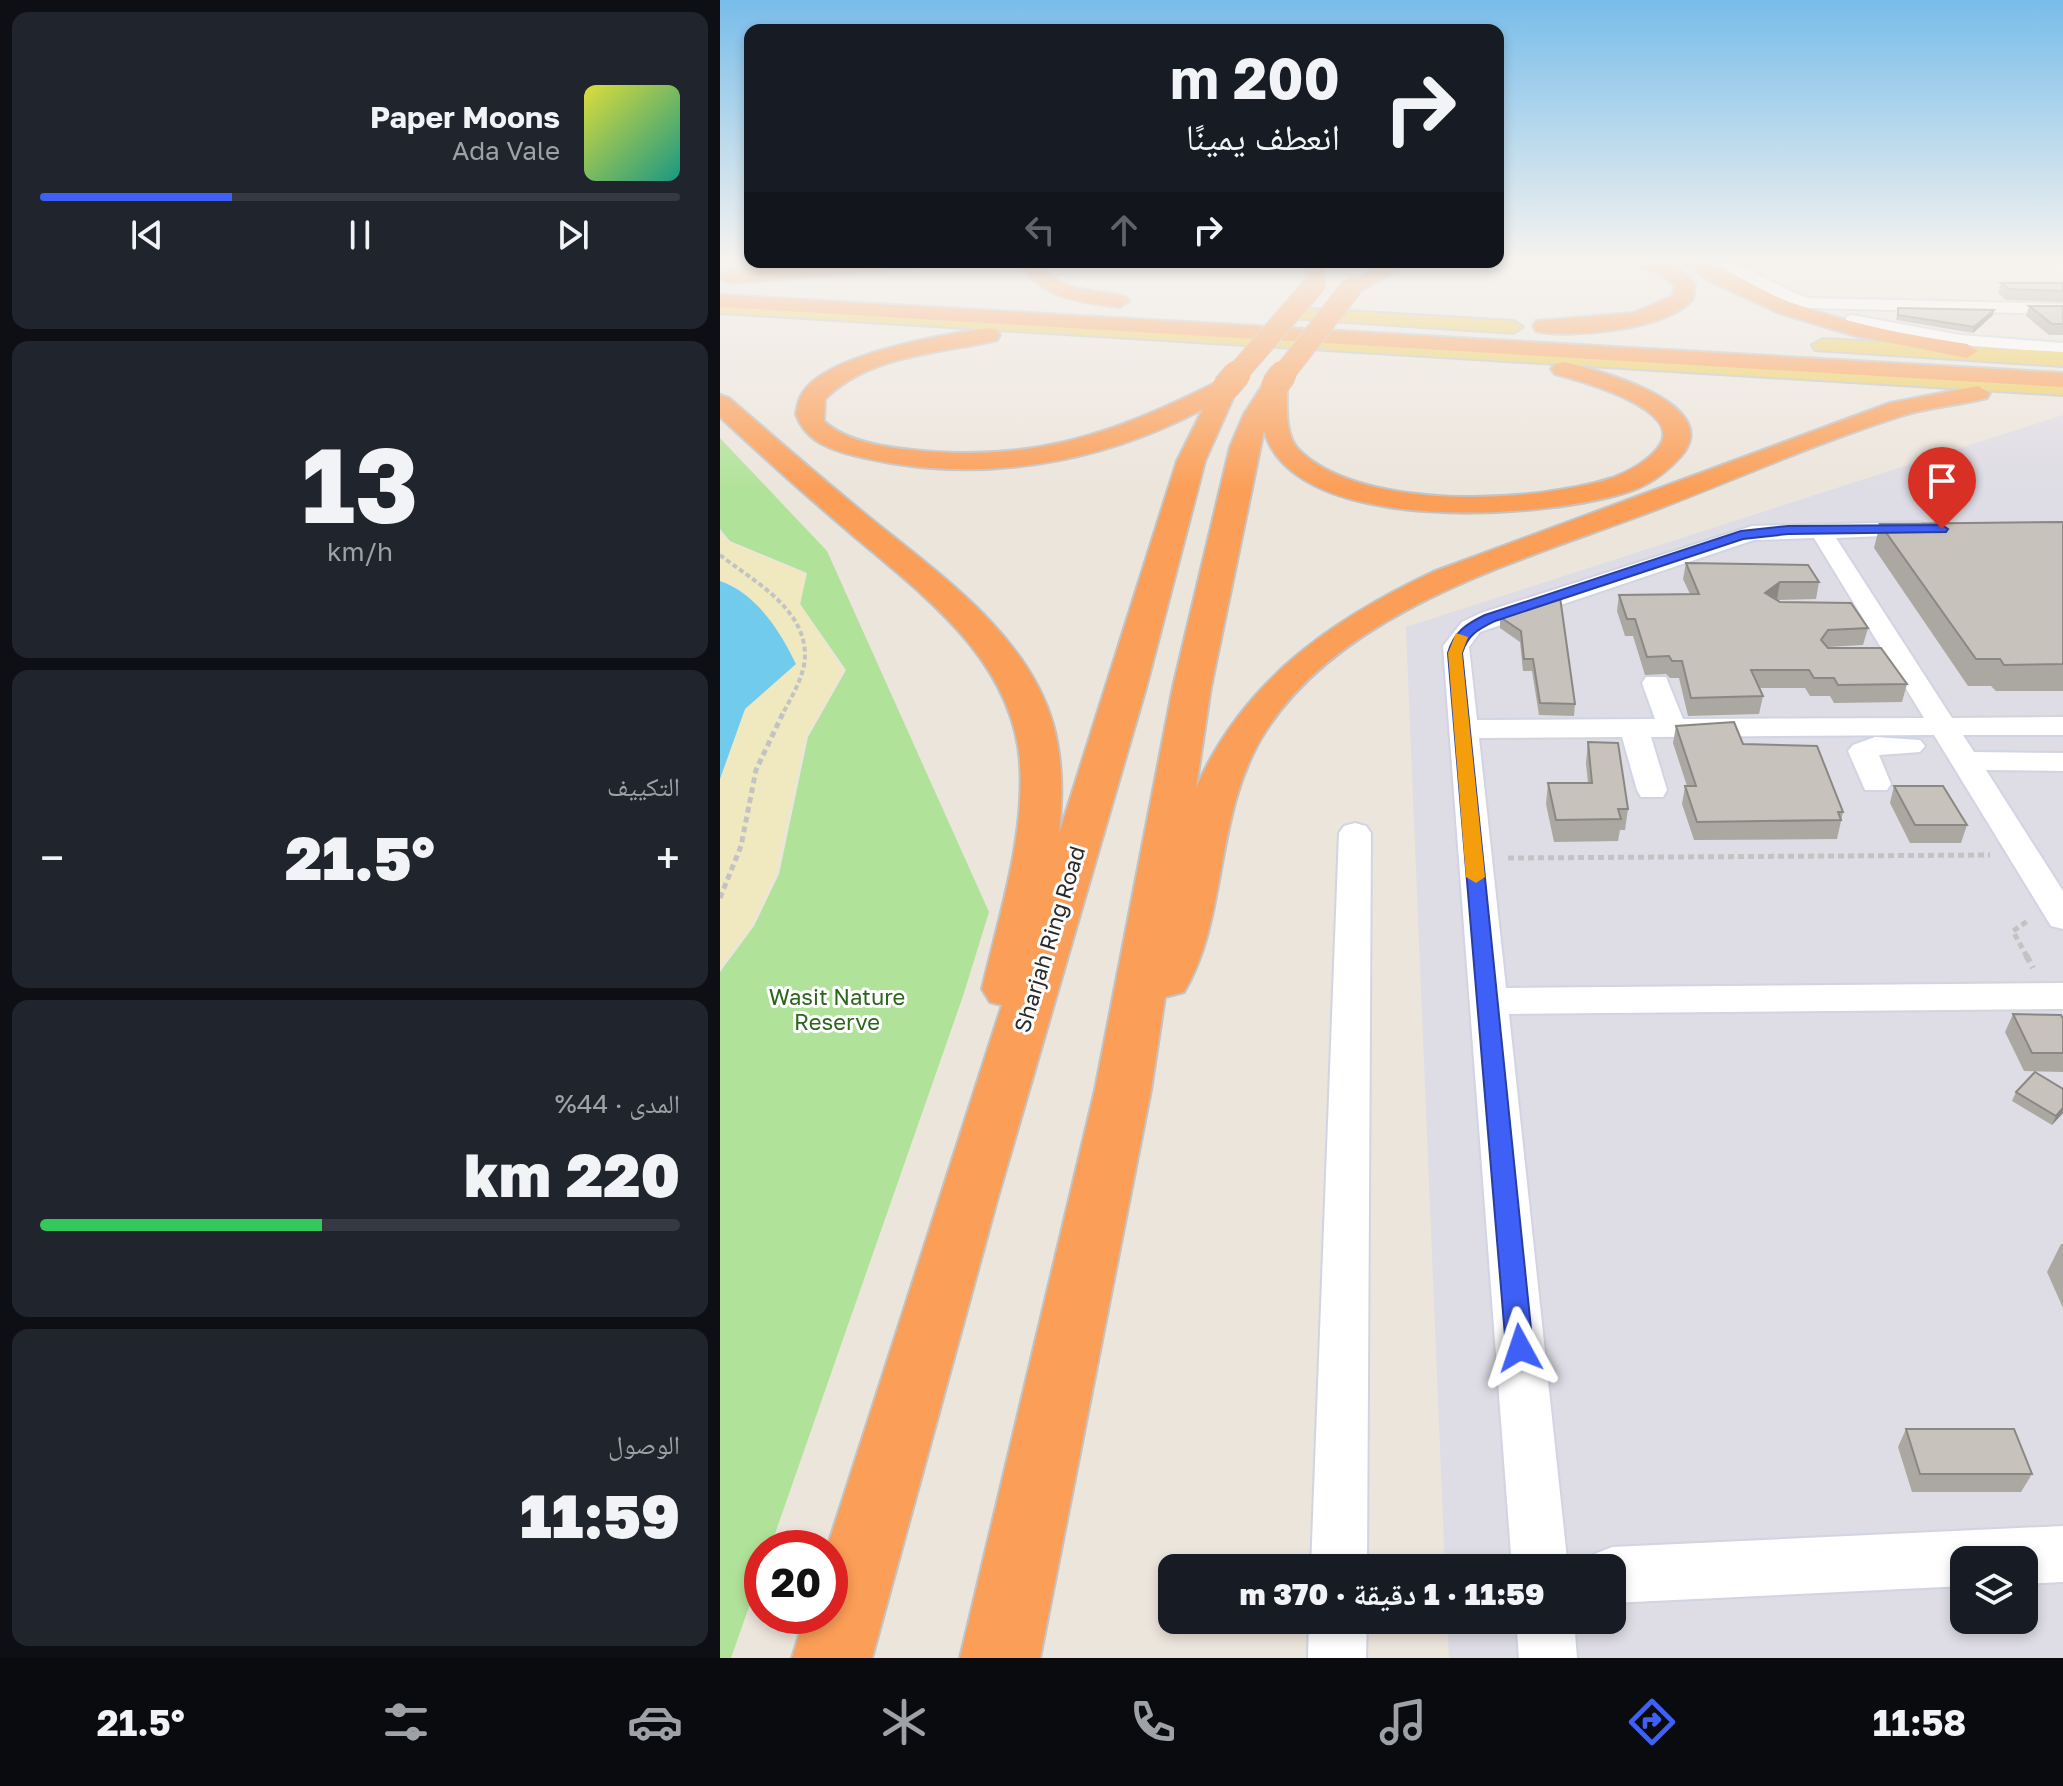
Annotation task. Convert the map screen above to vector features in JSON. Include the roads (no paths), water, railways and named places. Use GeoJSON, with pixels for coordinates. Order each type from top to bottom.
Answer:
{"type":"FeatureCollection","features":[{"type":"Feature","properties":{"kind":"highway"},"geometry":{"type":"LineString","coordinates":[[976,336],[905,350],[844,373],[823,386],[811,401],[809,414],[819,431],[842,444],[877,453],[945,460],[992,459],[1072,448],[1126,435],[1251,386],[1291,458],[1341,483],[1399,499],[1501,506],[1596,493],[1630,482],[1655,468],[1669,455],[1677,438],[1675,425],[1652,401],[1610,382],[1555,368],[1397,349]]}},
{"type":"Feature","properties":{"kind":"highway","name":"Sharjah Ring Road"},"geometry":{"type":"LineString","coordinates":[[1000,1658],[1123,1090],[1195,672],[1244,447],[1257,414],[1251,386],[1280,336]]}},
{"type":"Feature","properties":{"kind":"highway","name":"Sharjah Ring Road"},"geometry":{"type":"LineString","coordinates":[[832,1658],[968,1197],[1127,688],[1191,461],[1251,386],[1302,336]]}},
{"type":"Feature","properties":{"kind":"highway"},"geometry":{"type":"LineString","coordinates":[[1436,336],[2063,380]]}},
{"type":"Feature","properties":{"kind":"highway"},"geometry":{"type":"LineString","coordinates":[[1476,336],[2063,367]]}},
{"type":"Feature","properties":{"kind":"highway"},"geometry":{"type":"LineString","coordinates":[[1950,336],[1990,343]]}},
{"type":"Feature","properties":{"kind":"highway"},"geometry":{"type":"LineString","coordinates":[[1123,1090],[1171,969],[1213,797],[1230,758],[1251,723],[1306,662],[1374,614],[1445,579],[1899,408],[1936,399],[1991,392],[2063,391]]}},
{"type":"Feature","properties":{"kind":"highway"},"geometry":{"type":"LineString","coordinates":[[720,403],[952,604],[1002,663],[1026,706],[1040,759],[1039,821],[968,1197]]}},
{"type":"Feature","properties":{"kind":"main road"},"geometry":{"type":"LineString","coordinates":[[1186,336],[2063,391]]}},
{"type":"Feature","properties":{"kind":"main road"},"geometry":{"type":"LineString","coordinates":[[1810,336],[1990,343],[2063,359]]}},
{"type":"Feature","properties":{"kind":"lane"},"geometry":{"type":"LineString","coordinates":[[1955,336],[1990,343],[2063,348]]}},
{"type":"Feature","properties":{"kind":"lane"},"geometry":{"type":"LineString","coordinates":[[1963,336],[1990,343]]}},
{"type":"Feature","properties":{"kind":"lane"},"geometry":{"type":"LineString","coordinates":[[1539,1554],[1456,646],[1464,633],[1480,622],[1741,535],[1820,530],[1957,529]]}},
{"type":"Feature","properties":{"kind":"lane"},"geometry":{"type":"LineString","coordinates":[[1820,530],[1829,566],[1870,609],[1886,655],[1957,744],[2058,903]]}},
{"type":"Feature","properties":{"kind":"lane"},"geometry":{"type":"LineString","coordinates":[[1839,609],[1870,609]]}},
{"type":"Feature","properties":{"kind":"lane"},"geometry":{"type":"LineString","coordinates":[[1656,683],[1672,728]]}},
{"type":"Feature","properties":{"kind":"lane"},"geometry":{"type":"LineString","coordinates":[[1876,784],[1861,755],[1867,748],[1957,744],[2063,726]]}},
{"type":"Feature","properties":{"kind":"lane"},"geometry":{"type":"LineString","coordinates":[[1634,728],[1652,790]]}},
{"type":"Feature","properties":{"kind":"lane"},"geometry":{"type":"LineString","coordinates":[[1462,729],[1672,728],[1957,744],[2063,762]]}},
{"type":"Feature","properties":{"kind":"lane"},"geometry":{"type":"LineString","coordinates":[[1339,1554],[1355,833]]}},
{"type":"Feature","properties":{"kind":"lane"},"geometry":{"type":"LineString","coordinates":[[1487,1001],[2056,996]]}},
{"type":"Feature","properties":{"kind":"lane"},"geometry":{"type":"LineString","coordinates":[[1626,1574],[2063,1554]]}},
{"type":"Feature","properties":{"kind":"lane"},"geometry":{"type":"LineString","coordinates":[[1337,1658],[1338,1634]]}},
{"type":"Feature","properties":{"kind":"lane"},"geometry":{"type":"LineString","coordinates":[[1546,1634],[1548,1658]]}},
{"type":"Feature","properties":{"kind":"water"},"geometry":{"type":"Polygon","coordinates":[[[720,581],[745,594],[756,604],[774,626],[796,664],[745,709],[720,779],[720,581]]]}},
{"type":"Feature","properties":{"kind":"park label","name":"Wasit Nature Reserve"},"geometry":{"type":"Point","coordinates":[837,1008]}}]}
